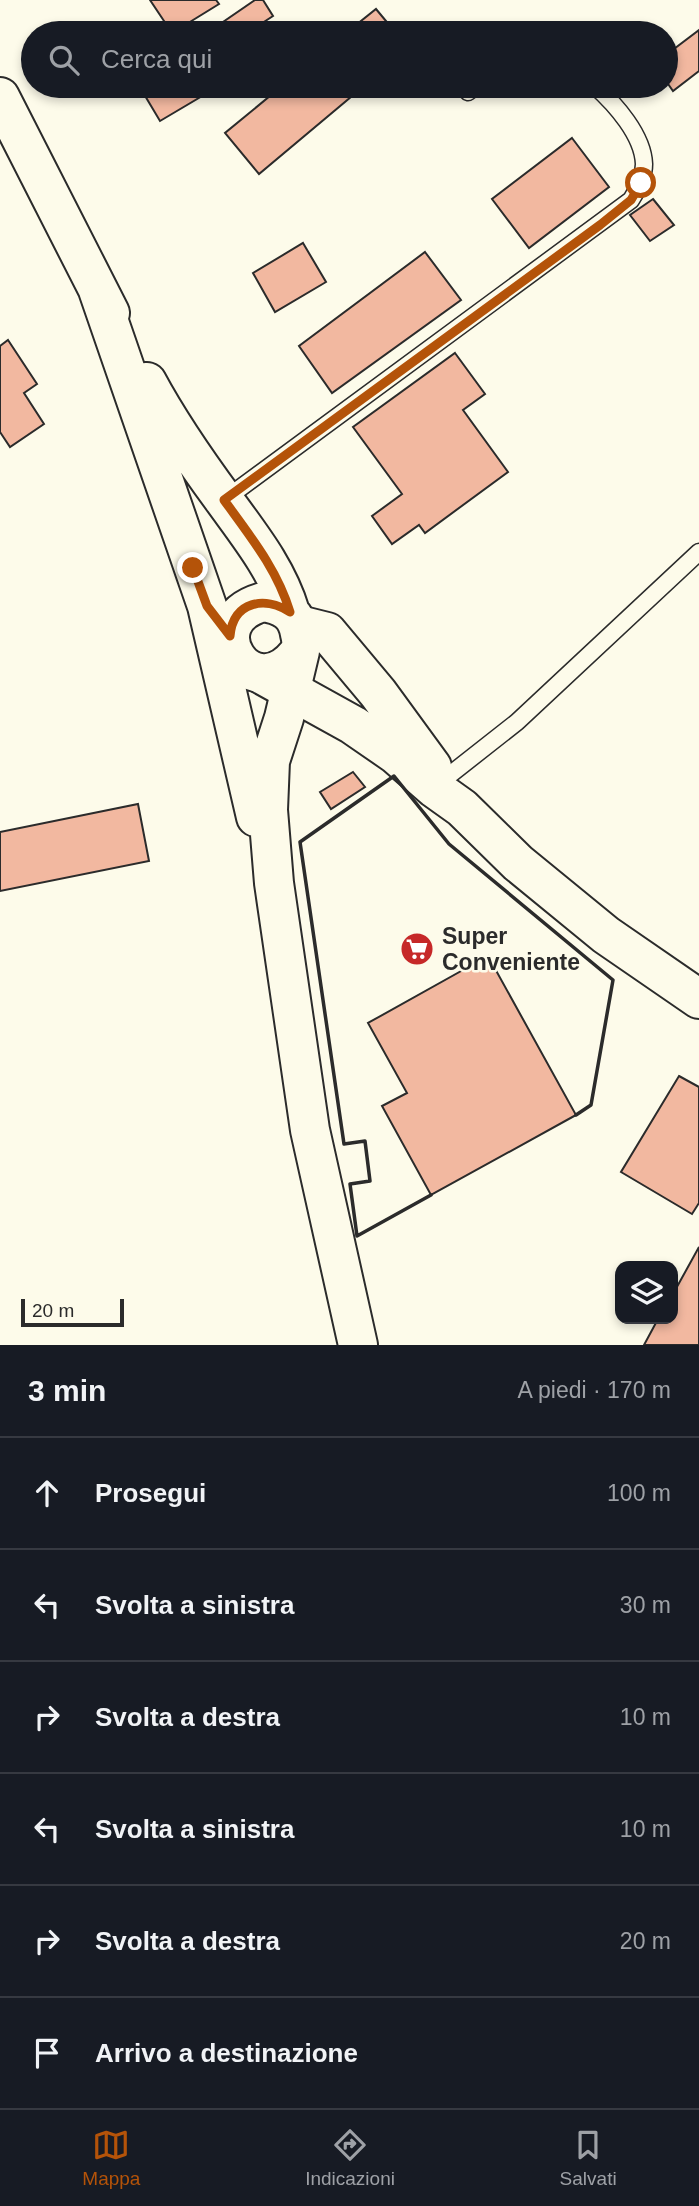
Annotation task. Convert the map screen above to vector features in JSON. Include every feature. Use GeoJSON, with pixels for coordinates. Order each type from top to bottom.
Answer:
{"type":"FeatureCollection","features":[{"type":"Feature","properties":{"kind":"main road"},"geometry":{"type":"LineString","coordinates":[[0,97],[161,408],[265,557],[304,630]]}},
{"type":"Feature","properties":{"kind":"main road"},"geometry":{"type":"LineString","coordinates":[[98,290],[207,606],[249,792],[274,883]]}},
{"type":"Feature","properties":{"kind":"main road"},"geometry":{"type":"LineString","coordinates":[[229,701],[230,629],[237,616],[248,606],[263,602],[278,604],[304,630],[378,693],[452,795],[518,863],[596,927],[699,999]]}},
{"type":"Feature","properties":{"kind":"main road"},"geometry":{"type":"LineString","coordinates":[[207,606],[230,640],[235,658],[246,668],[339,717],[395,754],[434,788],[452,795]]}},
{"type":"Feature","properties":{"kind":"main road"},"geometry":{"type":"LineString","coordinates":[[304,630],[288,665],[275,673],[275,747],[271,761],[268,810],[274,883],[310,1130],[358,1345]]}},
{"type":"Feature","properties":{"kind":"main road"},"geometry":{"type":"LineString","coordinates":[[275,747],[286,732],[302,721],[320,716],[339,717]]}},
{"type":"Feature","properties":{"kind":"lane"},"geometry":{"type":"LineString","coordinates":[[224,500],[631,200],[641,183],[644,163],[638,141],[617,106],[608,98]]}},
{"type":"Feature","properties":{"kind":"lane"},"geometry":{"type":"LineString","coordinates":[[452,795],[517,722],[697,555]]}},
{"type":"Feature","properties":{"kind":"building"},"geometry":{"type":"Polygon","coordinates":[[[150,0],[216,0],[219,4],[191,21],[164,21],[150,0]]]}},
{"type":"Feature","properties":{"kind":"building"},"geometry":{"type":"Polygon","coordinates":[[[255,0],[263,0],[273,16],[265,21],[224,21],[255,0]]]}},
{"type":"Feature","properties":{"kind":"building"},"geometry":{"type":"Polygon","coordinates":[[[376,9],[386,21],[361,21],[376,9]]]}},
{"type":"Feature","properties":{"kind":"building"},"geometry":{"type":"Polygon","coordinates":[[[699,30],[699,71],[678,87],[678,46],[699,30]]]}},
{"type":"Feature","properties":{"kind":"building"},"geometry":{"type":"Polygon","coordinates":[[[146,98],[199,98],[160,121],[146,98]]]}},
{"type":"Feature","properties":{"kind":"building"},"geometry":{"type":"Polygon","coordinates":[[[267,98],[350,98],[259,174],[225,133],[267,98]]]}},
{"type":"Feature","properties":{"kind":"building"},"geometry":{"type":"Polygon","coordinates":[[[572,138],[609,187],[529,248],[492,199],[572,138]]]}},
{"type":"Feature","properties":{"kind":"building"},"geometry":{"type":"Polygon","coordinates":[[[653,199],[674,225],[650,241],[630,215],[653,199]]]}},
{"type":"Feature","properties":{"kind":"building"},"geometry":{"type":"Polygon","coordinates":[[[303,243],[326,282],[275,312],[253,273],[303,243]]]}},
{"type":"Feature","properties":{"kind":"building"},"geometry":{"type":"Polygon","coordinates":[[[425,252],[461,300],[332,393],[299,346],[425,252]]]}},
{"type":"Feature","properties":{"kind":"building"},"geometry":{"type":"Polygon","coordinates":[[[8,340],[37,384],[24,393],[44,424],[10,447],[0,432],[0,346],[8,340]]]}},
{"type":"Feature","properties":{"kind":"building"},"geometry":{"type":"Polygon","coordinates":[[[455,353],[485,394],[463,410],[508,472],[425,533],[419,525],[392,544],[372,516],[402,494],[353,427],[455,353]]]}},
{"type":"Feature","properties":{"kind":"building"},"geometry":{"type":"Polygon","coordinates":[[[353,772],[365,787],[331,809],[320,792],[353,772]]]}},
{"type":"Feature","properties":{"kind":"building"},"geometry":{"type":"Polygon","coordinates":[[[138,804],[149,861],[0,891],[0,832],[138,804]]]}},
{"type":"Feature","properties":{"kind":"building"},"geometry":{"type":"Polygon","coordinates":[[[488,956],[576,1115],[431,1195],[382,1106],[407,1093],[368,1023],[488,956]]]}},
{"type":"Feature","properties":{"kind":"building"},"geometry":{"type":"Polygon","coordinates":[[[679,1076],[699,1087],[699,1203],[692,1214],[621,1172],[679,1076]]]}},
{"type":"Feature","properties":{"kind":"building"},"geometry":{"type":"Polygon","coordinates":[[[699,1247],[699,1345],[644,1345],[655,1324],[678,1324],[678,1285],[699,1247]]]}},
{"type":"Feature","properties":{"kind":"wall"},"geometry":{"type":"LineString","coordinates":[[431,1195],[357,1236],[350,1184],[370,1181],[365,1141],[344,1144],[300,842],[394,776],[449,844],[613,980],[591,1105],[576,1115]]}},
{"type":"Feature","properties":{"kind":"place","name":"Super Conveniente"},"geometry":{"type":"Point","coordinates":[417,949]}},
{"type":"Feature","properties":{"kind":"route"},"geometry":{"type":"LineString","coordinates":[[193,568],[207,606],[230,636],[230,629],[237,616],[248,606],[263,602],[278,604],[290,612],[284,590],[265,557],[224,500],[600,225],[631,200],[641,183]]}}]}
